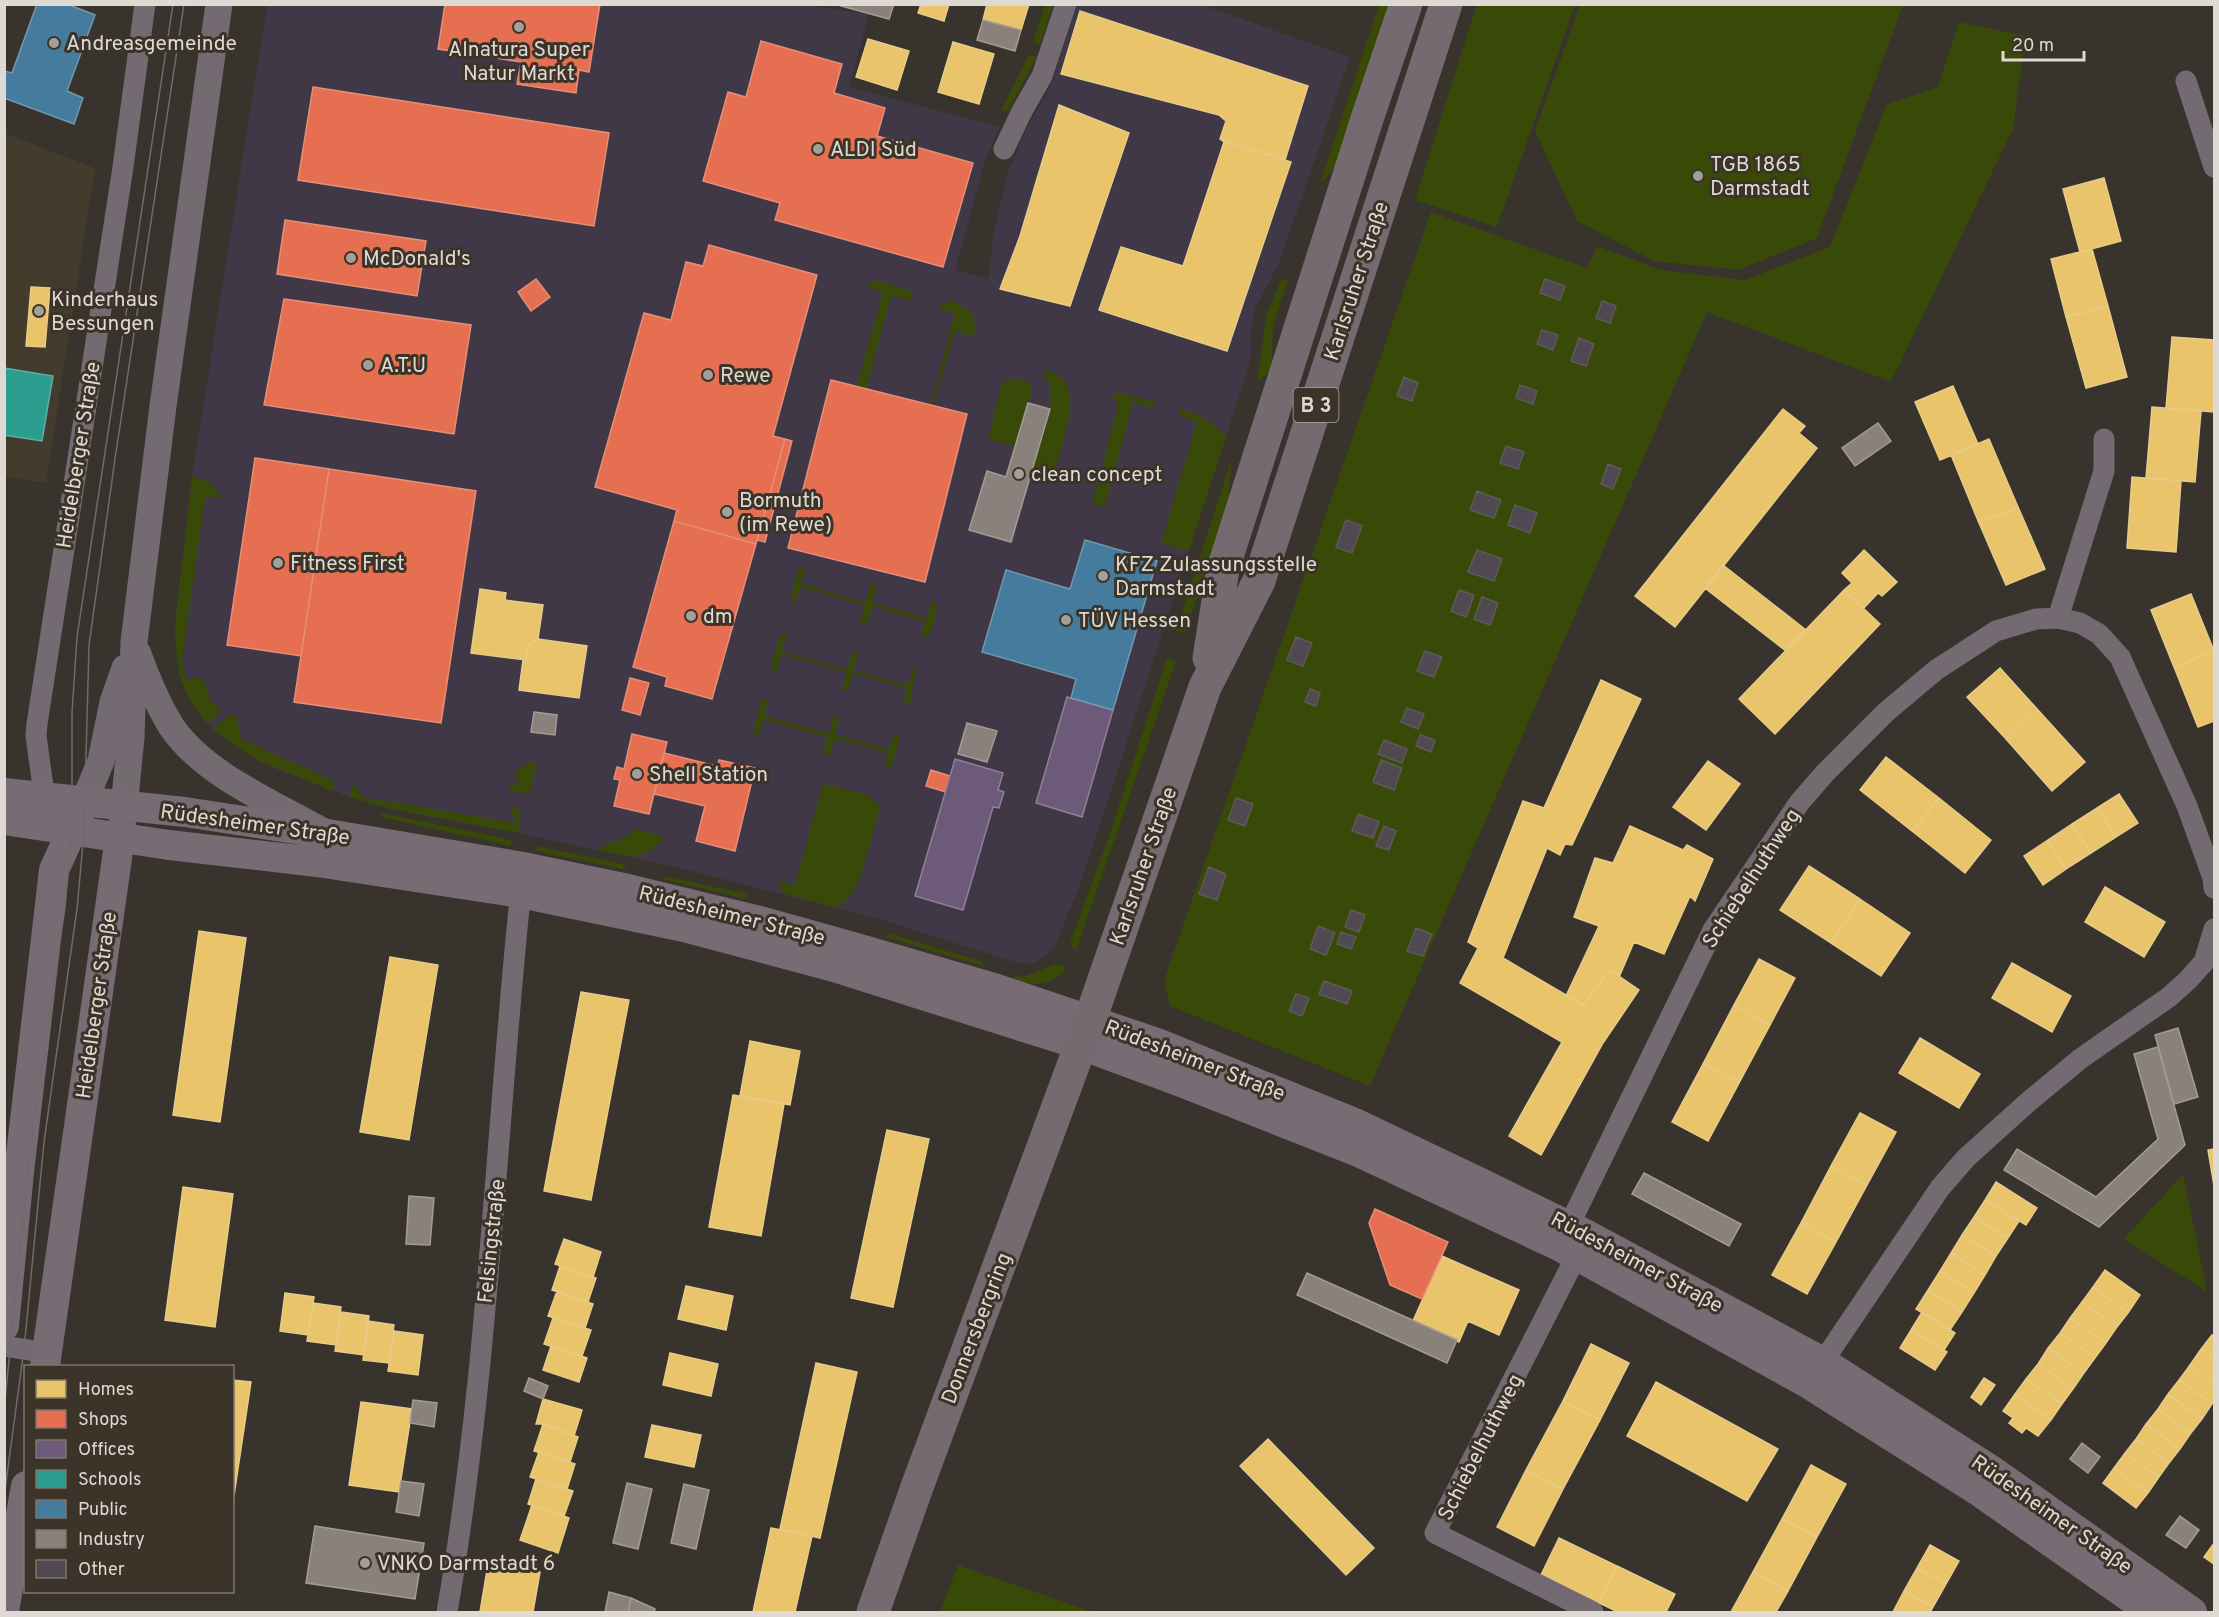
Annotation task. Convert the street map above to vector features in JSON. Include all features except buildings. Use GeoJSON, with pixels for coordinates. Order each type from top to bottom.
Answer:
{"type":"FeatureCollection","features":[{"type":"Feature","properties":{"kind":"main road","name":"Karlsruher Straße"},"geometry":{"type":"LineString","coordinates":[[1205,687],[1223,569],[1359,142],[1406,4]]}},
{"type":"Feature","properties":{"kind":"main road","name":"Karlsruher Straße"},"geometry":{"type":"LineString","coordinates":[[1086,1032],[1205,687],[1259,580],[1446,4]]}},
{"type":"Feature","properties":{"kind":"main road","name":"Rüdesheimer Straße"},"geometry":{"type":"LineString","coordinates":[[4,793],[185,812],[328,834],[522,880]]}},
{"type":"Feature","properties":{"kind":"main road","name":"Heidelberger Straße"},"geometry":{"type":"LineString","coordinates":[[4,1326],[19,1172],[60,828],[84,802]]}},
{"type":"Feature","properties":{"kind":"main road","name":"Rüdesheimer Straße"},"geometry":{"type":"LineString","coordinates":[[4,820],[317,862],[628,889],[756,920],[997,989],[1086,1032],[1157,1043],[1357,1124],[1816,1373],[1991,1470],[2192,1612]]}},
{"type":"Feature","properties":{"kind":"main road","name":"Heidelberger Straße"},"geometry":{"type":"LineString","coordinates":[[30,1354],[120,837]]}},
{"type":"Feature","properties":{"kind":"main road","name":"Donnersbergring"},"geometry":{"type":"LineString","coordinates":[[873,1612],[916,1487],[1086,1032]]}},
{"type":"Feature","properties":{"kind":"main road","name":"Rüdesheimer Straße"},"geometry":{"type":"LineString","coordinates":[[1816,1373],[2151,1612]]}},
{"type":"Feature","properties":{"kind":"main road"},"geometry":{"type":"LineString","coordinates":[[4,1611],[24,1497]]}},
{"type":"Feature","properties":{"kind":"street","name":"Heidelberger Straße"},"geometry":{"type":"LineString","coordinates":[[60,828],[44,797],[36,736],[37,724],[123,167],[145,4]]}},
{"type":"Feature","properties":{"kind":"street","name":"Heidelberger Straße"},"geometry":{"type":"LineString","coordinates":[[120,837],[131,738],[134,642],[162,417],[219,4]]}},
{"type":"Feature","properties":{"kind":"street"},"geometry":{"type":"LineString","coordinates":[[1004,149],[1042,76],[1066,4]]}},
{"type":"Feature","properties":{"kind":"street"},"geometry":{"type":"LineString","coordinates":[[2186,81],[2214,167]]}},
{"type":"Feature","properties":{"kind":"street"},"geometry":{"type":"LineString","coordinates":[[2058,618],[2104,471],[2104,439]]}},
{"type":"Feature","properties":{"kind":"street","name":"Schiebelhuthweg"},"geometry":{"type":"LineString","coordinates":[[1593,1612],[1435,1533],[1573,1241],[1713,930],[1799,803],[1825,773],[1886,712],[1936,670],[1996,631],[2036,619],[2058,618],[2080,623],[2099,634],[2120,657],[2187,806],[2213,878],[2214,888]]}},
{"type":"Feature","properties":{"kind":"street","name":"Heidelberger Straße"},"geometry":{"type":"LineString","coordinates":[[84,802],[100,761],[113,702],[134,642]]}},
{"type":"Feature","properties":{"kind":"street"},"geometry":{"type":"LineString","coordinates":[[134,642],[157,700],[172,727],[187,745],[235,782],[328,834]]}},
{"type":"Feature","properties":{"kind":"street","name":"Felsingstraße"},"geometry":{"type":"LineString","coordinates":[[447,1612],[461,1532],[496,1201],[522,880]]}},
{"type":"Feature","properties":{"kind":"street"},"geometry":{"type":"LineString","coordinates":[[1816,1373],[1940,1188],[1966,1158],[2080,1059],[2169,998],[2205,962],[2214,929]]}},
{"type":"Feature","properties":{"kind":"shaded area"},"geometry":{"type":"Polygon","coordinates":[[[797,4],[869,14],[849,87],[1000,127],[986,158],[955,270],[988,279],[994,231],[1008,172],[1029,124],[1050,88],[1077,5],[1202,5],[1350,57],[1280,261],[1255,309],[1251,330],[1251,358],[1247,372],[1082,880],[1055,946],[1036,962],[1026,964],[1012,961],[876,918],[676,867],[392,809],[350,797],[276,769],[257,760],[225,739],[201,716],[189,699],[179,675],[175,625],[192,477],[267,5],[797,4]]]}},
{"type":"Feature","properties":{"kind":"shaded area","name":"Kinderhaus Bessungen"},"geometry":{"type":"Polygon","coordinates":[[[4,133],[95,168],[46,483],[5,477],[4,133]]]}},
{"type":"Feature","properties":{"kind":"green space"},"geometry":{"type":"Polygon","coordinates":[[[1477,4],[1575,5],[1497,227],[1415,200],[1477,4]]]}},
{"type":"Feature","properties":{"kind":"green space"},"geometry":{"type":"Polygon","coordinates":[[[1045,5],[1053,5],[1040,45],[1033,43],[1045,5]]]}},
{"type":"Feature","properties":{"kind":"green space"},"geometry":{"type":"Polygon","coordinates":[[[1379,5],[1389,5],[1337,162],[1328,177],[1320,183],[1379,5]]]}},
{"type":"Feature","properties":{"kind":"green space","name":"TGB 1865 Darmstadt"},"geometry":{"type":"Polygon","coordinates":[[[1580,5],[1903,5],[1817,238],[1739,270],[1654,261],[1577,221],[1535,131],[1580,5]]]}},
{"type":"Feature","properties":{"kind":"green space"},"geometry":{"type":"Polygon","coordinates":[[[1959,22],[2025,36],[2013,129],[1891,382],[1707,312],[1370,1086],[1170,1006],[1164,980],[1431,212],[1587,268],[1597,246],[1661,270],[1745,280],[1830,247],[1887,104],[1938,87],[1959,22]]]}},
{"type":"Feature","properties":{"kind":"green space"},"geometry":{"type":"Polygon","coordinates":[[[1029,55],[1037,57],[1008,111],[1001,110],[1029,55]]]}},
{"type":"Feature","properties":{"kind":"green space"},"geometry":{"type":"Polygon","coordinates":[[[1288,279],[1273,326],[1271,370],[1257,382],[1266,316],[1281,280],[1288,279]]]}},
{"type":"Feature","properties":{"kind":"green space"},"geometry":{"type":"Polygon","coordinates":[[[875,280],[911,291],[912,300],[891,296],[866,389],[857,386],[883,292],[866,287],[875,280]]]}},
{"type":"Feature","properties":{"kind":"green space"},"geometry":{"type":"Polygon","coordinates":[[[953,301],[972,312],[975,326],[974,336],[955,331],[933,406],[931,405],[955,313],[939,308],[941,304],[953,301]]]}},
{"type":"Feature","properties":{"kind":"green space"},"geometry":{"type":"Polygon","coordinates":[[[1042,370],[1057,375],[1066,384],[1070,397],[1067,428],[1054,472],[1033,466],[1045,430],[1050,405],[1048,381],[1042,370]]]}},
{"type":"Feature","properties":{"kind":"green space"},"geometry":{"type":"Polygon","coordinates":[[[1018,378],[1029,383],[1032,388],[1015,447],[988,439],[1001,387],[1004,382],[1018,378]]]}},
{"type":"Feature","properties":{"kind":"green space"},"geometry":{"type":"Polygon","coordinates":[[[1116,392],[1155,402],[1154,408],[1133,402],[1105,507],[1092,505],[1119,402],[1111,399],[1116,392]]]}},
{"type":"Feature","properties":{"kind":"green space"},"geometry":{"type":"Polygon","coordinates":[[[1180,409],[1206,420],[1226,437],[1189,551],[1161,543],[1197,422],[1179,415],[1180,409]]]}},
{"type":"Feature","properties":{"kind":"green space"},"geometry":{"type":"Polygon","coordinates":[[[1232,458],[1228,501],[1185,633],[1176,631],[1232,458]]]}},
{"type":"Feature","properties":{"kind":"green space"},"geometry":{"type":"Polygon","coordinates":[[[192,477],[209,482],[222,498],[205,497],[182,661],[186,680],[202,677],[210,700],[222,711],[208,724],[191,701],[181,678],[175,625],[192,477]]]}},
{"type":"Feature","properties":{"kind":"green space"},"geometry":{"type":"Polygon","coordinates":[[[805,567],[801,584],[866,602],[871,584],[877,585],[872,603],[927,618],[932,599],[937,609],[930,635],[921,638],[925,621],[872,606],[867,624],[860,622],[865,605],[800,587],[795,605],[791,597],[799,568],[805,567]]]}},
{"type":"Feature","properties":{"kind":"green space"},"geometry":{"type":"Polygon","coordinates":[[[787,633],[782,652],[847,669],[852,651],[858,653],[853,670],[908,685],[914,667],[917,669],[910,702],[903,705],[907,688],[853,673],[848,690],[842,689],[846,672],[781,654],[776,672],[772,669],[772,664],[780,635],[787,633]]]}},
{"type":"Feature","properties":{"kind":"green space"},"geometry":{"type":"Polygon","coordinates":[[[1167,658],[1176,661],[1076,951],[1070,945],[1071,940],[1109,836],[1167,658]]]}},
{"type":"Feature","properties":{"kind":"green space"},"geometry":{"type":"Polygon","coordinates":[[[763,699],[768,699],[764,716],[829,734],[834,716],[839,718],[835,735],[889,750],[895,732],[899,735],[899,740],[891,767],[884,770],[888,753],[835,739],[830,756],[823,754],[827,737],[763,719],[758,736],[754,734],[763,699]]]}},
{"type":"Feature","properties":{"kind":"green space"},"geometry":{"type":"Polygon","coordinates":[[[231,715],[237,715],[240,738],[334,781],[333,791],[257,760],[212,729],[231,715]]]}},
{"type":"Feature","properties":{"kind":"green space"},"geometry":{"type":"Polygon","coordinates":[[[533,760],[536,763],[530,794],[506,790],[519,780],[514,773],[533,760]]]}},
{"type":"Feature","properties":{"kind":"green space"},"geometry":{"type":"Polygon","coordinates":[[[353,784],[356,785],[362,797],[516,823],[509,807],[521,809],[518,833],[392,809],[350,797],[353,784]]]}},
{"type":"Feature","properties":{"kind":"green space"},"geometry":{"type":"Polygon","coordinates":[[[823,784],[868,795],[880,808],[858,882],[847,900],[835,907],[786,894],[781,890],[778,882],[795,885],[823,784]]]}},
{"type":"Feature","properties":{"kind":"green space"},"geometry":{"type":"Polygon","coordinates":[[[382,813],[511,840],[511,846],[381,817],[382,813]]]}},
{"type":"Feature","properties":{"kind":"green space"},"geometry":{"type":"Polygon","coordinates":[[[636,829],[664,837],[650,851],[634,856],[598,850],[615,840],[620,841],[636,829]]]}},
{"type":"Feature","properties":{"kind":"green space"},"geometry":{"type":"Polygon","coordinates":[[[535,846],[627,865],[623,869],[536,851],[535,846]]]}},
{"type":"Feature","properties":{"kind":"green space"},"geometry":{"type":"Polygon","coordinates":[[[663,876],[747,894],[746,899],[662,879],[663,876]]]}},
{"type":"Feature","properties":{"kind":"green space"},"geometry":{"type":"Polygon","coordinates":[[[887,933],[984,962],[982,966],[886,937],[887,933]]]}},
{"type":"Feature","properties":{"kind":"green space"},"geometry":{"type":"Polygon","coordinates":[[[1056,964],[1067,967],[1056,979],[1049,982],[1035,984],[1012,980],[1014,977],[1025,976],[1056,964]]]}},
{"type":"Feature","properties":{"kind":"green space"},"geometry":{"type":"Polygon","coordinates":[[[2183,1174],[2207,1292],[2124,1239],[2183,1174]]]}},
{"type":"Feature","properties":{"kind":"green space"},"geometry":{"type":"Polygon","coordinates":[[[958,1565],[1093,1612],[940,1612],[958,1565]]]}},
{"type":"Feature","properties":{"kind":"tram line"},"geometry":{"type":"LineString","coordinates":[[4,1410],[31,1142],[65,907],[72,830],[72,713],[77,637],[173,4]]}},
{"type":"Feature","properties":{"kind":"tram line"},"geometry":{"type":"LineString","coordinates":[[4,1497],[24,1349],[44,1142],[77,909],[84,832],[89,645],[184,4]]}},
{"type":"Feature","properties":{"kind":"place","name":"Alnatura Super Natur Markt"},"geometry":{"type":"Point","coordinates":[519,27]}},
{"type":"Feature","properties":{"kind":"place","name":"Andreasgemeinde"},"geometry":{"type":"Point","coordinates":[54,43]}},
{"type":"Feature","properties":{"kind":"place","name":"ALDI Süd"},"geometry":{"type":"Point","coordinates":[818,149]}},
{"type":"Feature","properties":{"kind":"place","name":"TGB 1865 Darmstadt"},"geometry":{"type":"Point","coordinates":[1698,176]}},
{"type":"Feature","properties":{"kind":"place","name":"McDonald's"},"geometry":{"type":"Point","coordinates":[351,258]}},
{"type":"Feature","properties":{"kind":"place","name":"Kinderhaus Bessungen"},"geometry":{"type":"Point","coordinates":[39,311]}},
{"type":"Feature","properties":{"kind":"place","name":"A.T.U"},"geometry":{"type":"Point","coordinates":[368,365]}},
{"type":"Feature","properties":{"kind":"place","name":"Rewe"},"geometry":{"type":"Point","coordinates":[708,375]}},
{"type":"Feature","properties":{"kind":"place","name":"clean concept"},"geometry":{"type":"Point","coordinates":[1019,474]}},
{"type":"Feature","properties":{"kind":"place","name":"Bormuth (im Rewe)"},"geometry":{"type":"Point","coordinates":[727,512]}},
{"type":"Feature","properties":{"kind":"place","name":"Fitness First"},"geometry":{"type":"Point","coordinates":[278,563]}},
{"type":"Feature","properties":{"kind":"place","name":"KFZ Zulassungsstelle Darmstadt"},"geometry":{"type":"Point","coordinates":[1103,576]}},
{"type":"Feature","properties":{"kind":"place","name":"dm"},"geometry":{"type":"Point","coordinates":[691,616]}},
{"type":"Feature","properties":{"kind":"place","name":"TÜV Hessen"},"geometry":{"type":"Point","coordinates":[1066,620]}},
{"type":"Feature","properties":{"kind":"place","name":"Shell Station"},"geometry":{"type":"Point","coordinates":[637,774]}},
{"type":"Feature","properties":{"kind":"place","name":"VNKO Darmstadt 6"},"geometry":{"type":"Point","coordinates":[365,1563]}}]}
